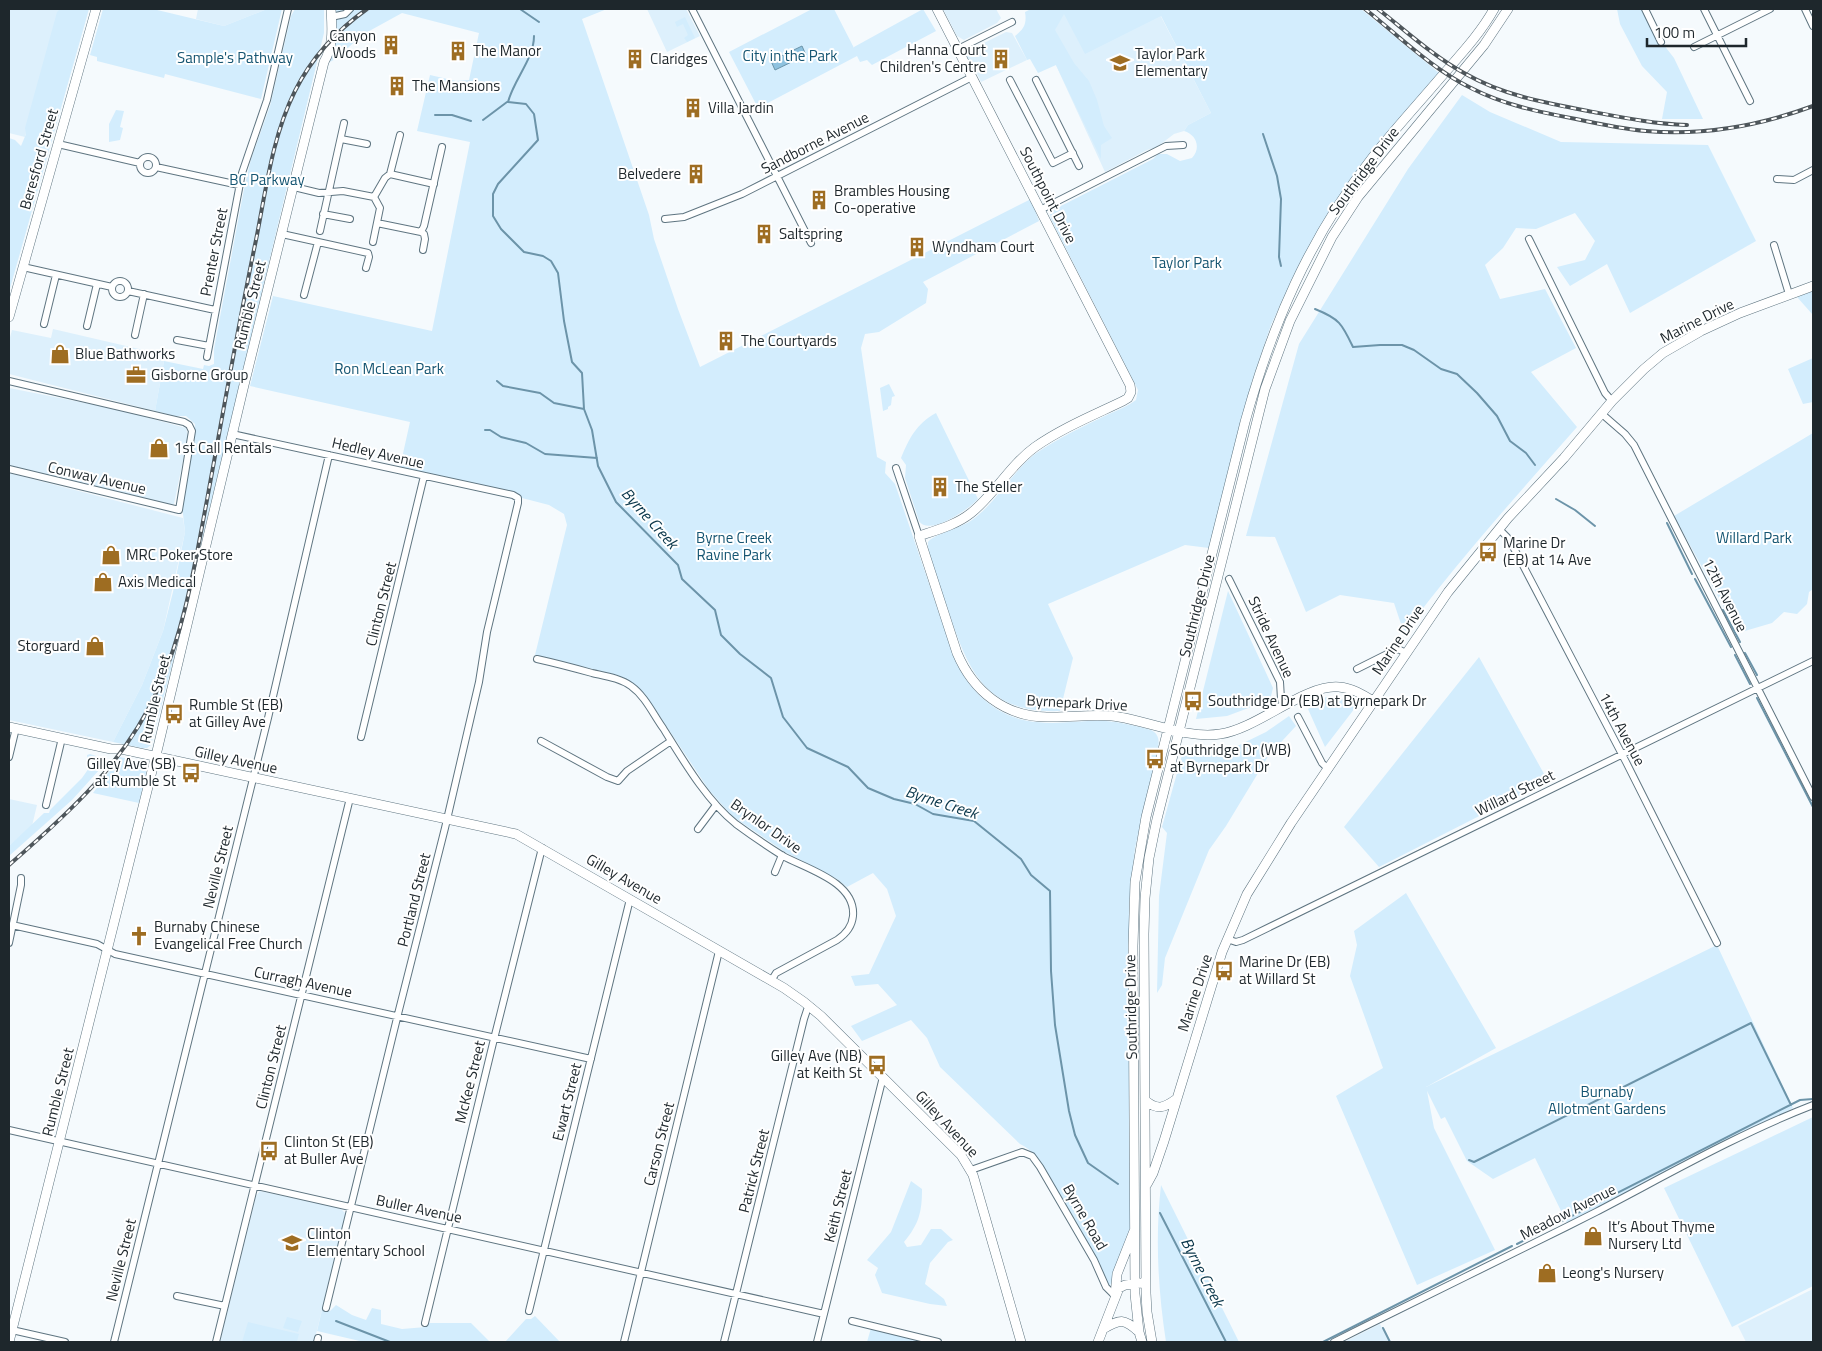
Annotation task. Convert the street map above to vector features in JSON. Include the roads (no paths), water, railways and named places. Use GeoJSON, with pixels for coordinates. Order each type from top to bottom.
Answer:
{"type":"FeatureCollection","features":[{"type":"Feature","properties":{"kind":"street","name":"Beresford Street"},"geometry":{"type":"LineString","coordinates":[[9,318],[96,9]]}},
{"type":"Feature","properties":{"kind":"street","name":"Prenter Street"},"geometry":{"type":"LineString","coordinates":[[207,357],[239,185],[247,154],[267,100],[288,9]]}},
{"type":"Feature","properties":{"kind":"street"},"geometry":{"type":"LineString","coordinates":[[331,13],[345,14],[350,9]]}},
{"type":"Feature","properties":{"kind":"street"},"geometry":{"type":"LineString","coordinates":[[692,9],[812,243]]}},
{"type":"Feature","properties":{"kind":"street","name":"Southpoint Drive"},"geometry":{"type":"LineString","coordinates":[[919,536],[946,527],[964,518],[1036,446],[1123,401],[1131,394],[1130,385],[937,9]]}},
{"type":"Feature","properties":{"kind":"street","name":"Southridge Drive"},"geometry":{"type":"LineString","coordinates":[[1136,1283],[1133,956],[1135,882],[1141,838],[1258,375],[1292,288],[1318,238],[1358,177],[1470,43],[1494,9]]}},
{"type":"Feature","properties":{"kind":"street","name":"Southridge Drive"},"geometry":{"type":"LineString","coordinates":[[1146,1283],[1145,898],[1149,858],[1179,730],[1265,389],[1290,321],[1332,237],[1358,197],[1484,45],[1508,9]]}},
{"type":"Feature","properties":{"kind":"street"},"geometry":{"type":"LineString","coordinates":[[1645,9],[1662,42]]}},
{"type":"Feature","properties":{"kind":"street"},"geometry":{"type":"LineString","coordinates":[[1704,9],[1750,101]]}},
{"type":"Feature","properties":{"kind":"street"},"geometry":{"type":"LineString","coordinates":[[1694,47],[1770,9]]}},
{"type":"Feature","properties":{"kind":"street"},"geometry":{"type":"LineString","coordinates":[[1804,9],[1813,26]]}},
{"type":"Feature","properties":{"kind":"street","name":"Rumble Street"},"geometry":{"type":"LineString","coordinates":[[9,1342],[108,950],[324,62],[329,53],[332,36],[331,13]]}},
{"type":"Feature","properties":{"kind":"street"},"geometry":{"type":"LineString","coordinates":[[958,49],[1012,22]]}},
{"type":"Feature","properties":{"kind":"street","name":"Sandborne Avenue"},"geometry":{"type":"LineString","coordinates":[[664,219],[684,217],[720,204],[777,177],[972,77]]}},
{"type":"Feature","properties":{"kind":"street"},"geometry":{"type":"LineString","coordinates":[[1010,80],[1053,163],[1072,153]]}},
{"type":"Feature","properties":{"kind":"street"},"geometry":{"type":"LineString","coordinates":[[1036,80],[1079,166]]}},
{"type":"Feature","properties":{"kind":"street"},"geometry":{"type":"LineString","coordinates":[[320,231],[344,123]]}},
{"type":"Feature","properties":{"kind":"street"},"geometry":{"type":"LineString","coordinates":[[374,197],[385,178],[390,174],[400,135]]}},
{"type":"Feature","properties":{"kind":"street"},"geometry":{"type":"LineString","coordinates":[[341,138],[367,144]]}},
{"type":"Feature","properties":{"kind":"street"},"geometry":{"type":"LineString","coordinates":[[58,144],[140,162]]}},
{"type":"Feature","properties":{"kind":"street"},"geometry":{"type":"LineString","coordinates":[[1040,210],[1166,146],[1183,145]]}},
{"type":"Feature","properties":{"kind":"street"},"geometry":{"type":"LineString","coordinates":[[421,232],[442,147]]}},
{"type":"Feature","properties":{"kind":"street"},"geometry":{"type":"LineString","coordinates":[[145,157],[151,157],[156,162],[154,171],[147,173],[142,170],[140,162],[145,157]]}},
{"type":"Feature","properties":{"kind":"street"},"geometry":{"type":"LineString","coordinates":[[156,166],[239,185]]}},
{"type":"Feature","properties":{"kind":"street"},"geometry":{"type":"LineString","coordinates":[[1777,179],[1794,180],[1813,170]]}},
{"type":"Feature","properties":{"kind":"street"},"geometry":{"type":"LineString","coordinates":[[390,174],[434,184]]}},
{"type":"Feature","properties":{"kind":"street"},"geometry":{"type":"LineString","coordinates":[[294,187],[319,193],[343,191],[374,197]]}},
{"type":"Feature","properties":{"kind":"street"},"geometry":{"type":"LineString","coordinates":[[373,242],[380,208],[374,197]]}},
{"type":"Feature","properties":{"kind":"street"},"geometry":{"type":"LineString","coordinates":[[324,214],[350,219]]}},
{"type":"Feature","properties":{"kind":"street"},"geometry":{"type":"LineString","coordinates":[[378,223],[421,232],[424,234],[425,239],[423,250]]}},
{"type":"Feature","properties":{"kind":"street"},"geometry":{"type":"LineString","coordinates":[[282,234],[368,253],[369,257],[366,268]]}},
{"type":"Feature","properties":{"kind":"street"},"geometry":{"type":"LineString","coordinates":[[1529,239],[1606,395],[1612,401]]}},
{"type":"Feature","properties":{"kind":"street"},"geometry":{"type":"LineString","coordinates":[[304,295],[318,242]]}},
{"type":"Feature","properties":{"kind":"street"},"geometry":{"type":"LineString","coordinates":[[1774,245],[1789,294]]}},
{"type":"Feature","properties":{"kind":"street"},"geometry":{"type":"LineString","coordinates":[[23,267],[112,287]]}},
{"type":"Feature","properties":{"kind":"street"},"geometry":{"type":"LineString","coordinates":[[44,324],[56,275]]}},
{"type":"Feature","properties":{"kind":"street"},"geometry":{"type":"LineString","coordinates":[[112,287],[114,283],[122,281],[127,286],[128,291]]}},
{"type":"Feature","properties":{"kind":"street"},"geometry":{"type":"LineString","coordinates":[[87,326],[97,284]]}},
{"type":"Feature","properties":{"kind":"street","name":"Marine Drive"},"geometry":{"type":"LineString","coordinates":[[1146,1186],[1153,1173],[1164,1141],[1175,1100],[1227,939],[1239,910],[1256,878],[1373,701],[1448,592],[1499,529],[1564,458],[1612,401],[1663,352],[1732,317],[1813,286]]}},
{"type":"Feature","properties":{"kind":"street"},"geometry":{"type":"LineString","coordinates":[[112,287],[114,294],[118,297],[125,295],[128,291]]}},
{"type":"Feature","properties":{"kind":"street"},"geometry":{"type":"LineString","coordinates":[[128,291],[215,310]]}},
{"type":"Feature","properties":{"kind":"street"},"geometry":{"type":"LineString","coordinates":[[135,335],[144,294]]}},
{"type":"Feature","properties":{"kind":"street"},"geometry":{"type":"LineString","coordinates":[[177,340],[209,346]]}},
{"type":"Feature","properties":{"kind":"street","name":"Conway Avenue"},"geometry":{"type":"LineString","coordinates":[[9,381],[148,412],[184,422],[191,427],[179,510],[9,469]]}},
{"type":"Feature","properties":{"kind":"street","name":"12th Avenue"},"geometry":{"type":"LineString","coordinates":[[1602,414],[1625,434],[1634,445],[1813,796]]}},
{"type":"Feature","properties":{"kind":"street","name":"Hedley Avenue"},"geometry":{"type":"LineString","coordinates":[[232,434],[513,495],[518,498]]}},
{"type":"Feature","properties":{"kind":"street","name":"Neville Street"},"geometry":{"type":"LineString","coordinates":[[114,1342],[253,778],[329,455]]}},
{"type":"Feature","properties":{"kind":"street","name":"Byrnepark Drive"},"geometry":{"type":"LineString","coordinates":[[896,468],[961,661],[970,679],[988,697],[1010,710],[1035,717],[1110,716],[1202,734],[1219,734],[1234,731],[1313,692],[1334,686],[1356,690],[1373,701]]}},
{"type":"Feature","properties":{"kind":"street","name":"Clinton Street"},"geometry":{"type":"LineString","coordinates":[[361,737],[424,476]]}},
{"type":"Feature","properties":{"kind":"street","name":"Portland Street"},"geometry":{"type":"LineString","coordinates":[[326,1308],[447,818],[479,682],[487,632],[518,498]]}},
{"type":"Feature","properties":{"kind":"street","name":"14th Avenue"},"geometry":{"type":"LineString","coordinates":[[1499,529],[1507,537],[1516,552],[1717,943]]}},
{"type":"Feature","properties":{"kind":"street","name":"Stride Avenue"},"geometry":{"type":"LineString","coordinates":[[1229,579],[1280,682],[1281,699],[1284,706]]}},
{"type":"Feature","properties":{"kind":"street"},"geometry":{"type":"LineString","coordinates":[[1356,668],[1393,650],[1406,653]]}},
{"type":"Feature","properties":{"kind":"street","name":"Brynlor Drive"},"geometry":{"type":"LineString","coordinates":[[537,659],[616,679],[628,684],[642,696],[671,742],[716,805],[746,831],[782,856],[840,886],[850,898],[853,914],[848,931],[841,938],[776,973],[771,981]]}},
{"type":"Feature","properties":{"kind":"street","name":"Willard Street"},"geometry":{"type":"LineString","coordinates":[[1227,939],[1236,942],[1243,940],[1813,661]]}},
{"type":"Feature","properties":{"kind":"street"},"geometry":{"type":"LineString","coordinates":[[1298,717],[1322,764],[1328,769]]}},
{"type":"Feature","properties":{"kind":"street"},"geometry":{"type":"LineString","coordinates":[[9,758],[12,727]]}},
{"type":"Feature","properties":{"kind":"street","name":"Gilley Avenue"},"geometry":{"type":"LineString","coordinates":[[12,727],[511,833],[542,848],[771,981],[811,1007],[961,1155],[971,1170],[1020,1342]]}},
{"type":"Feature","properties":{"kind":"street"},"geometry":{"type":"LineString","coordinates":[[46,806],[62,738]]}},
{"type":"Feature","properties":{"kind":"street"},"geometry":{"type":"LineString","coordinates":[[541,742],[618,781],[627,771],[671,742]]}},
{"type":"Feature","properties":{"kind":"street","name":"Clinton Street"},"geometry":{"type":"LineString","coordinates":[[216,1342],[350,798]]}},
{"type":"Feature","properties":{"kind":"street"},"geometry":{"type":"LineString","coordinates":[[698,828],[716,805]]}},
{"type":"Feature","properties":{"kind":"street","name":"McKee Street"},"geometry":{"type":"LineString","coordinates":[[425,1324],[542,848]]}},
{"type":"Feature","properties":{"kind":"street"},"geometry":{"type":"LineString","coordinates":[[776,872],[782,856]]}},
{"type":"Feature","properties":{"kind":"street"},"geometry":{"type":"LineString","coordinates":[[9,943],[22,885],[21,878]]}},
{"type":"Feature","properties":{"kind":"street","name":"Ewart Street"},"geometry":{"type":"LineString","coordinates":[[529,1311],[630,899]]}},
{"type":"Feature","properties":{"kind":"street","name":"Curragh Avenue"},"geometry":{"type":"LineString","coordinates":[[12,925],[97,944],[115,954],[591,1059]]}},
{"type":"Feature","properties":{"kind":"street","name":"Carson Street"},"geometry":{"type":"LineString","coordinates":[[624,1342],[719,951]]}},
{"type":"Feature","properties":{"kind":"street","name":"Patrick Street"},"geometry":{"type":"LineString","coordinates":[[724,1342],[806,1010],[811,1007]]}},
{"type":"Feature","properties":{"kind":"street","name":"Keith Street"},"geometry":{"type":"LineString","coordinates":[[817,1342],[883,1077]]}},
{"type":"Feature","properties":{"kind":"street"},"geometry":{"type":"LineString","coordinates":[[1146,1101],[1160,1108],[1175,1100]]}},
{"type":"Feature","properties":{"kind":"street","name":"Meadow Avenue"},"geometry":{"type":"LineString","coordinates":[[1334,1342],[1518,1252],[1780,1118],[1813,1105]]}},
{"type":"Feature","properties":{"kind":"street","name":"Buller Avenue"},"geometry":{"type":"LineString","coordinates":[[9,1130],[641,1271],[824,1314]]}},
{"type":"Feature","properties":{"kind":"street","name":"Byrne Road"},"geometry":{"type":"LineString","coordinates":[[971,1170],[1020,1152],[1028,1154],[1040,1167],[1094,1260],[1106,1287],[1114,1295]]}},
{"type":"Feature","properties":{"kind":"street"},"geometry":{"type":"LineString","coordinates":[[1098,1342],[1114,1295],[1117,1274],[1135,1229]]}},
{"type":"Feature","properties":{"kind":"street"},"geometry":{"type":"LineString","coordinates":[[1114,1295],[1119,1288],[1136,1283],[1146,1283],[1147,1312],[1152,1342]]}},
{"type":"Feature","properties":{"kind":"street"},"geometry":{"type":"LineString","coordinates":[[1136,1283],[1139,1332],[1142,1342]]}},
{"type":"Feature","properties":{"kind":"street"},"geometry":{"type":"LineString","coordinates":[[177,1296],[225,1306]]}},
{"type":"Feature","properties":{"kind":"street"},"geometry":{"type":"LineString","coordinates":[[852,1321],[938,1342]]}},
{"type":"Feature","properties":{"kind":"street"},"geometry":{"type":"LineString","coordinates":[[1103,1330],[1113,1323],[1122,1321],[1129,1323],[1139,1332]]}},
{"type":"Feature","properties":{"kind":"street"},"geometry":{"type":"LineString","coordinates":[[12,1330],[65,1342]]}},
{"type":"Feature","properties":{"kind":"water"},"geometry":{"type":"Polygon","coordinates":[[[802,46],[806,55],[775,70],[771,61],[802,46]]]}},
{"type":"Feature","properties":{"kind":"waterway","name":"Byrne Creek"},"geometry":{"type":"LineString","coordinates":[[520,9],[539,22]]}},
{"type":"Feature","properties":{"kind":"waterway","name":"Byrne Creek"},"geometry":{"type":"LineString","coordinates":[[534,36],[531,53],[508,102],[526,104],[534,114],[538,140],[498,184],[493,194],[493,216],[501,229],[524,252],[543,256],[551,261],[558,273],[564,321],[572,362],[582,373],[584,409],[592,430],[598,466],[616,502],[678,565],[682,579],[715,610],[721,635],[740,654],[771,678],[783,717],[807,748],[848,767],[868,788],[894,799],[915,804],[933,814],[974,821],[1021,859],[1031,875],[1050,891],[1051,971],[1055,1025],[1069,1111],[1075,1135],[1088,1163],[1118,1184]]}},
{"type":"Feature","properties":{"kind":"waterway"},"geometry":{"type":"LineString","coordinates":[[483,120],[507,102]]}},
{"type":"Feature","properties":{"kind":"waterway"},"geometry":{"type":"LineString","coordinates":[[435,115],[452,115],[471,121]]}},
{"type":"Feature","properties":{"kind":"waterway"},"geometry":{"type":"LineString","coordinates":[[1263,134],[1277,176],[1281,199],[1279,257],[1281,266]]}},
{"type":"Feature","properties":{"kind":"waterway"},"geometry":{"type":"LineString","coordinates":[[1315,309],[1335,319],[1346,333],[1353,347],[1402,345],[1414,350],[1441,369],[1457,374],[1497,416],[1510,441],[1526,453],[1535,465]]}},
{"type":"Feature","properties":{"kind":"waterway"},"geometry":{"type":"LineString","coordinates":[[497,381],[503,386],[540,393],[554,403],[584,409]]}},
{"type":"Feature","properties":{"kind":"waterway"},"geometry":{"type":"LineString","coordinates":[[485,430],[490,430],[501,437],[526,443],[545,454],[597,458]]}},
{"type":"Feature","properties":{"kind":"waterway"},"geometry":{"type":"LineString","coordinates":[[1556,499],[1575,510],[1595,526]]}},
{"type":"Feature","properties":{"kind":"waterway"},"geometry":{"type":"LineString","coordinates":[[1667,523],[1692,574]]}},
{"type":"Feature","properties":{"kind":"waterway"},"geometry":{"type":"LineString","coordinates":[[1695,579],[1731,647]]}},
{"type":"Feature","properties":{"kind":"waterway"},"geometry":{"type":"LineString","coordinates":[[1723,610],[1740,642]]}},
{"type":"Feature","properties":{"kind":"waterway"},"geometry":{"type":"LineString","coordinates":[[1745,653],[1757,675]]}},
{"type":"Feature","properties":{"kind":"waterway"},"geometry":{"type":"LineString","coordinates":[[1735,655],[1750,684]]}},
{"type":"Feature","properties":{"kind":"waterway"},"geometry":{"type":"LineString","coordinates":[[1757,698],[1813,807]]}},
{"type":"Feature","properties":{"kind":"waterway"},"geometry":{"type":"LineString","coordinates":[[1469,1160],[1474,1162],[1751,1023],[1791,1105]]}},
{"type":"Feature","properties":{"kind":"waterway"},"geometry":{"type":"LineString","coordinates":[[1517,1244],[1800,1100],[1813,1099]]}},
{"type":"Feature","properties":{"kind":"waterway","name":"Byrne Creek"},"geometry":{"type":"LineString","coordinates":[[1160,1213],[1226,1342]]}},
{"type":"Feature","properties":{"kind":"waterway"},"geometry":{"type":"LineString","coordinates":[[1323,1342],[1512,1246]]}},
{"type":"Feature","properties":{"kind":"waterway"},"geometry":{"type":"LineString","coordinates":[[336,1321],[390,1342]]}},
{"type":"Feature","properties":{"kind":"waterway"},"geometry":{"type":"LineString","coordinates":[[1383,1328],[1390,1342]]}},
{"type":"Feature","properties":{"kind":"railway"},"geometry":{"type":"LineString","coordinates":[[9,865],[75,805],[113,762],[146,714],[159,687],[176,642],[193,571],[275,145],[287,109],[309,67],[335,36],[367,9]]}},
{"type":"Feature","properties":{"kind":"railway"},"geometry":{"type":"LineString","coordinates":[[1365,9],[1429,62],[1471,88],[1496,99],[1549,114],[1629,129],[1689,132],[1710,131],[1752,124],[1813,106]]}},
{"type":"Feature","properties":{"kind":"railway"},"geometry":{"type":"LineString","coordinates":[[1378,9],[1441,59],[1478,81],[1493,87],[1524,97],[1572,108],[1649,122],[1687,125]]}},
{"type":"Feature","properties":{"kind":"place","name":"Canyon Woods"},"geometry":{"type":"Point","coordinates":[391,45]}},
{"type":"Feature","properties":{"kind":"place","name":"The Manor"},"geometry":{"type":"Point","coordinates":[458,51]}},
{"type":"Feature","properties":{"kind":"place","name":"Claridges"},"geometry":{"type":"Point","coordinates":[635,59]}},
{"type":"Feature","properties":{"kind":"place","name":"Hanna Court Children's Centre"},"geometry":{"type":"Point","coordinates":[1001,59]}},
{"type":"Feature","properties":{"kind":"place","name":"Taylor Park Elementary"},"geometry":{"type":"Point","coordinates":[1120,63]}},
{"type":"Feature","properties":{"kind":"place","name":"The Mansions"},"geometry":{"type":"Point","coordinates":[397,86]}},
{"type":"Feature","properties":{"kind":"place","name":"Villa Jardin"},"geometry":{"type":"Point","coordinates":[693,108]}},
{"type":"Feature","properties":{"kind":"place","name":"Belvedere"},"geometry":{"type":"Point","coordinates":[696,174]}},
{"type":"Feature","properties":{"kind":"place","name":"Brambles Housing Co-operative"},"geometry":{"type":"Point","coordinates":[819,200]}},
{"type":"Feature","properties":{"kind":"place","name":"Saltspring"},"geometry":{"type":"Point","coordinates":[764,234]}},
{"type":"Feature","properties":{"kind":"place","name":"Wyndham Court"},"geometry":{"type":"Point","coordinates":[917,247]}},
{"type":"Feature","properties":{"kind":"place","name":"The Courtyards"},"geometry":{"type":"Point","coordinates":[726,341]}},
{"type":"Feature","properties":{"kind":"place","name":"Blue Bathworks"},"geometry":{"type":"Point","coordinates":[60,354]}},
{"type":"Feature","properties":{"kind":"place","name":"Gisborne Group"},"geometry":{"type":"Point","coordinates":[136,375]}},
{"type":"Feature","properties":{"kind":"place","name":"1st Call Rentals"},"geometry":{"type":"Point","coordinates":[159,448]}},
{"type":"Feature","properties":{"kind":"place","name":"The Steller"},"geometry":{"type":"Point","coordinates":[940,487]}},
{"type":"Feature","properties":{"kind":"place","name":"Marine Dr (EB) at 14 Ave"},"geometry":{"type":"Point","coordinates":[1488,552]}},
{"type":"Feature","properties":{"kind":"place","name":"MRC Poker Store"},"geometry":{"type":"Point","coordinates":[111,555]}},
{"type":"Feature","properties":{"kind":"place","name":"Axis Medical"},"geometry":{"type":"Point","coordinates":[103,582]}},
{"type":"Feature","properties":{"kind":"place","name":"Storguard"},"geometry":{"type":"Point","coordinates":[95,646]}},
{"type":"Feature","properties":{"kind":"place","name":"Southridge Dr (EB) at Byrnepark Dr"},"geometry":{"type":"Point","coordinates":[1193,701]}},
{"type":"Feature","properties":{"kind":"place","name":"Rumble St (EB) at Gilley Ave"},"geometry":{"type":"Point","coordinates":[174,714]}},
{"type":"Feature","properties":{"kind":"place","name":"Southridge Dr (WB) at Byrnepark Dr"},"geometry":{"type":"Point","coordinates":[1155,759]}},
{"type":"Feature","properties":{"kind":"place","name":"Gilley Ave (SB) at Rumble St"},"geometry":{"type":"Point","coordinates":[191,773]}},
{"type":"Feature","properties":{"kind":"place","name":"Burnaby Chinese Evangelical Free Church"},"geometry":{"type":"Point","coordinates":[139,936]}},
{"type":"Feature","properties":{"kind":"place","name":"Marine Dr (EB) at Willard St"},"geometry":{"type":"Point","coordinates":[1224,971]}},
{"type":"Feature","properties":{"kind":"place","name":"Gilley Ave (NB) at Keith St"},"geometry":{"type":"Point","coordinates":[877,1065]}},
{"type":"Feature","properties":{"kind":"place","name":"Clinton St (EB) at Buller Ave"},"geometry":{"type":"Point","coordinates":[269,1151]}},
{"type":"Feature","properties":{"kind":"place","name":"It’s About Thyme Nursery Ltd"},"geometry":{"type":"Point","coordinates":[1593,1236]}},
{"type":"Feature","properties":{"kind":"place","name":"Clinton Elementary School"},"geometry":{"type":"Point","coordinates":[292,1243]}},
{"type":"Feature","properties":{"kind":"place","name":"Leong's Nursery"},"geometry":{"type":"Point","coordinates":[1547,1273]}},
{"type":"Feature","properties":{"kind":"park label","name":"City in the Park"},"geometry":{"type":"Point","coordinates":[790,56]}},
{"type":"Feature","properties":{"kind":"park label","name":"Sample's Pathway"},"geometry":{"type":"Point","coordinates":[235,58]}},
{"type":"Feature","properties":{"kind":"park label","name":"BC Parkway"},"geometry":{"type":"Point","coordinates":[267,180]}},
{"type":"Feature","properties":{"kind":"park label","name":"Taylor Park"},"geometry":{"type":"Point","coordinates":[1187,263]}},
{"type":"Feature","properties":{"kind":"park label","name":"Ron McLean Park"},"geometry":{"type":"Point","coordinates":[389,369]}},
{"type":"Feature","properties":{"kind":"park label","name":"Willard Park"},"geometry":{"type":"Point","coordinates":[1754,538]}},
{"type":"Feature","properties":{"kind":"park label","name":"Byrne Creek Ravine Park"},"geometry":{"type":"Point","coordinates":[734,546]}},
{"type":"Feature","properties":{"kind":"park label","name":"Burnaby Allotment Gardens"},"geometry":{"type":"Point","coordinates":[1607,1100]}}]}
